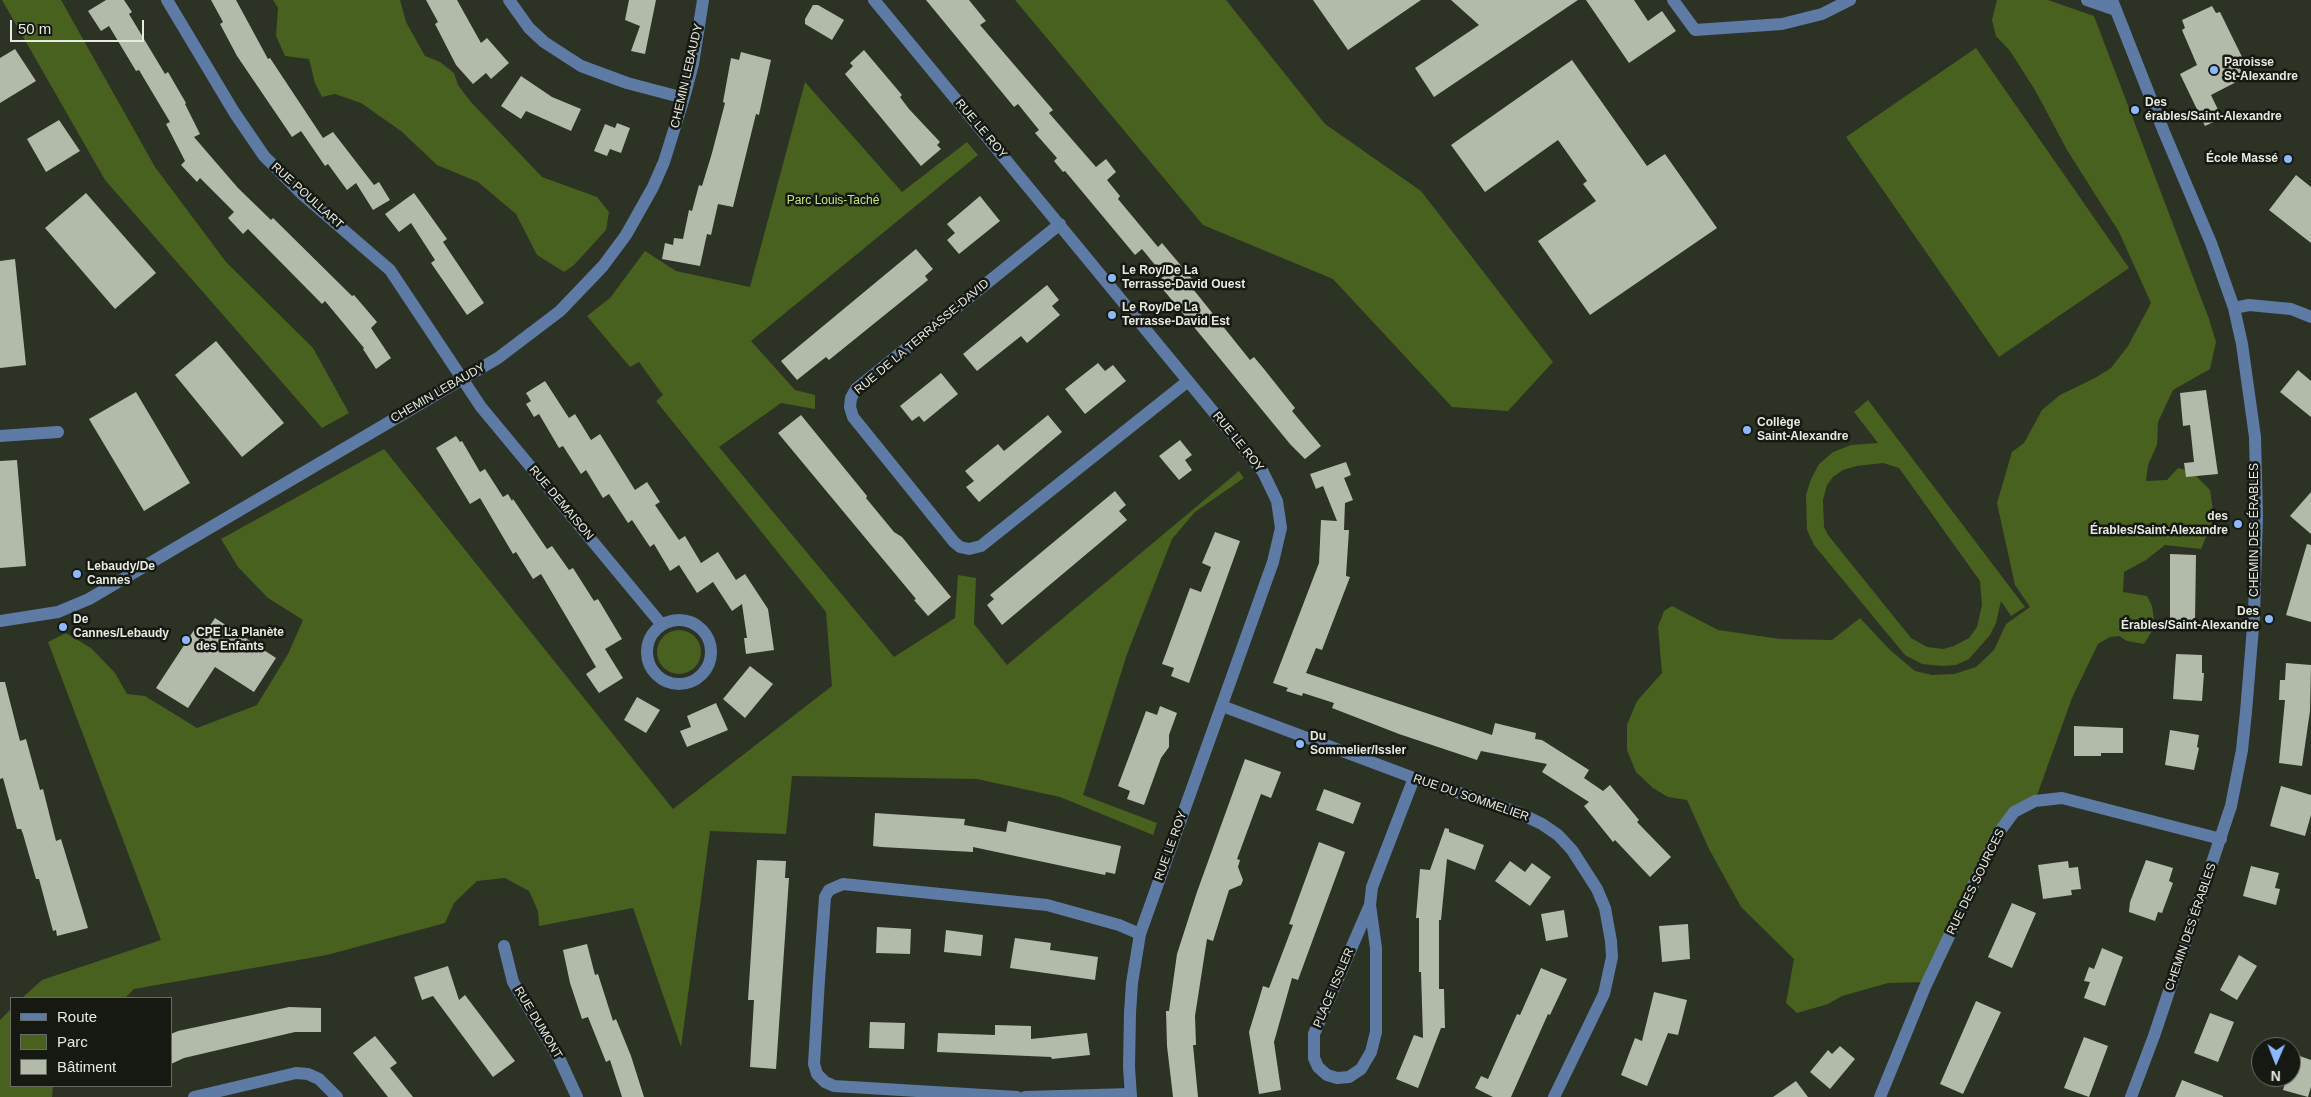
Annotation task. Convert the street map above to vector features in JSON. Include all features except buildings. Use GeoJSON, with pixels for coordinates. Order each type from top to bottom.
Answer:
{"type":"FeatureCollection","features":[{"type":"Feature","properties":{"kind":"street","name":"RUE POULLART"},"geometry":{"type":"LineString","coordinates":[[167,0],[234,112],[264,156],[302,195],[390,270],[463,378]]}},
{"type":"Feature","properties":{"kind":"street"},"geometry":{"type":"LineString","coordinates":[[509,0],[529,28],[544,42],[581,66],[626,84],[684,98]]}},
{"type":"Feature","properties":{"kind":"street","name":"CHEMIN LEBAUDY"},"geometry":{"type":"LineString","coordinates":[[0,621],[58,612],[89,599],[498,358],[537,330],[584,288],[603,266],[626,235],[653,188],[672,138],[684,98],[703,0]]}},
{"type":"Feature","properties":{"kind":"street","name":"RUE LE ROY"},"geometry":{"type":"LineString","coordinates":[[874,0],[1263,472],[1272,486],[1280,515],[1277,549],[1140,934],[1132,983],[1129,1041],[1131,1096]]}},
{"type":"Feature","properties":{"kind":"street"},"geometry":{"type":"LineString","coordinates":[[1673,0],[1695,30],[1753,27],[1789,22],[1822,14],[1850,0]]}},
{"type":"Feature","properties":{"kind":"street"},"geometry":{"type":"LineString","coordinates":[[2087,0],[2114,5]]}},
{"type":"Feature","properties":{"kind":"street","name":"CHEMIN DES ÉRABLES"},"geometry":{"type":"LineString","coordinates":[[2114,5],[2164,132],[2211,242],[2234,308],[2242,344],[2255,437],[2256,542],[2253,619],[2242,750],[2231,806],[2221,839],[2154,1036],[2131,1097]]}},
{"type":"Feature","properties":{"kind":"street","name":"RUE DE LA TERRASSE-DAVID"},"geometry":{"type":"LineString","coordinates":[[1060,224],[856,389],[851,398],[850,407],[854,417],[954,542],[960,548],[969,549],[981,546],[1188,381]]}},
{"type":"Feature","properties":{"kind":"street"},"geometry":{"type":"LineString","coordinates":[[2234,308],[2249,305],[2291,308],[2311,317]]}},
{"type":"Feature","properties":{"kind":"street","name":"RUE DEMAISON"},"geometry":{"type":"LineString","coordinates":[[463,378],[480,406],[662,625]]}},
{"type":"Feature","properties":{"kind":"street"},"geometry":{"type":"LineString","coordinates":[[0,436],[58,432]]}},
{"type":"Feature","properties":{"kind":"street"},"geometry":{"type":"LineString","coordinates":[[671,621],[691,622],[707,635],[711,649],[710,660],[706,670],[699,677],[690,682],[678,684],[666,682],[653,669],[648,661],[647,649],[651,638],[662,625],[671,621]]}},
{"type":"Feature","properties":{"kind":"street","name":"RUE DU SOMMELIER"},"geometry":{"type":"LineString","coordinates":[[1222,706],[1414,778],[1517,812],[1542,824],[1558,835],[1572,850],[1597,889],[1605,908],[1611,941],[1610,975],[1604,994],[1554,1097]]}},
{"type":"Feature","properties":{"kind":"street","name":"PLACE ISSLER"},"geometry":{"type":"LineString","coordinates":[[1370,905],[1314,1034],[1314,1058],[1318,1067],[1327,1075],[1337,1078],[1349,1077],[1361,1069],[1371,1052],[1376,1032],[1376,948],[1370,905],[1372,886],[1414,778]]}},
{"type":"Feature","properties":{"kind":"street","name":"RUE DES SOURCES"},"geometry":{"type":"LineString","coordinates":[[1880,1097],[1925,987],[1997,835],[2019,808],[2035,801],[2062,798],[2221,839]]}},
{"type":"Feature","properties":{"kind":"street"},"geometry":{"type":"LineString","coordinates":[[1017,1097],[834,1086],[825,1082],[817,1074],[814,1064],[819,980],[826,897],[829,890],[843,884],[878,886],[1047,905],[1119,925],[1140,934]]}},
{"type":"Feature","properties":{"kind":"street","name":"RUE DUMONT"},"geometry":{"type":"LineString","coordinates":[[504,946],[508,969],[513,982],[560,1060],[577,1097]]}},
{"type":"Feature","properties":{"kind":"street"},"geometry":{"type":"LineString","coordinates":[[194,1097],[296,1073],[308,1074],[319,1079],[336,1097]]}},
{"type":"Feature","properties":{"kind":"street"},"geometry":{"type":"LineString","coordinates":[[1025,1097],[1131,1096]]}},
{"type":"Feature","properties":{"kind":"green space"},"geometry":{"type":"Polygon","coordinates":[[[2,0],[61,0],[155,167],[226,262],[313,348],[349,413],[322,428],[105,180],[2,0]]]}},
{"type":"Feature","properties":{"kind":"green space"},"geometry":{"type":"Polygon","coordinates":[[[273,0],[400,0],[406,22],[425,56],[440,62],[454,73],[458,85],[470,101],[542,177],[597,197],[609,212],[606,230],[574,265],[564,272],[537,255],[516,214],[478,182],[437,165],[401,131],[361,103],[335,94],[322,97],[315,83],[309,59],[285,56],[276,36],[278,8],[273,0]]]}},
{"type":"Feature","properties":{"kind":"green space"},"geometry":{"type":"Polygon","coordinates":[[[1015,0],[1226,0],[1325,124],[1421,191],[1553,362],[1508,411],[1452,407],[1333,279],[1203,225],[1015,0]]]}},
{"type":"Feature","properties":{"kind":"green space"},"geometry":{"type":"Polygon","coordinates":[[[1997,0],[2048,0],[2094,16],[2209,319],[2216,342],[2210,369],[2173,390],[2158,422],[2157,445],[2148,465],[2146,481],[2167,480],[2178,468],[2191,471],[2210,490],[2214,518],[2201,549],[2165,545],[2146,560],[2124,572],[2123,592],[2147,596],[2152,606],[2155,626],[2144,644],[2127,641],[2119,636],[2110,637],[2098,644],[2072,698],[2035,801],[2014,812],[1929,982],[1888,983],[1842,996],[1828,1004],[1797,1013],[1786,1003],[1794,959],[1741,907],[1709,849],[1687,800],[1668,797],[1653,788],[1636,772],[1627,750],[1627,725],[1637,701],[1662,673],[1658,627],[1664,611],[1672,606],[1718,630],[1780,639],[1832,640],[1860,618],[1890,650],[1915,671],[1932,675],[1954,674],[1976,667],[1994,650],[2006,624],[2030,607],[2015,585],[1997,503],[2012,452],[2024,443],[2042,410],[2060,395],[2111,368],[2128,346],[2151,303],[2119,232],[2067,150],[2035,90],[2010,51],[1996,36],[1992,20],[1997,0]]]}},
{"type":"Feature","properties":{"kind":"green space"},"geometry":{"type":"Polygon","coordinates":[[[1976,48],[2129,268],[1999,357],[1846,137],[1976,48]]]}},
{"type":"Feature","properties":{"kind":"green space","name":"Parc Louis-Taché"},"geometry":{"type":"Polygon","coordinates":[[[805,82],[902,192],[967,142],[978,155],[751,341],[795,390],[815,395],[815,409],[781,403],[719,447],[894,657],[955,618],[958,575],[976,578],[974,624],[1007,665],[1239,471],[1244,478],[1195,512],[1172,539],[1127,654],[1083,795],[1157,823],[1153,835],[1060,797],[977,779],[792,776],[786,834],[710,831],[681,1047],[633,908],[539,926],[538,911],[529,891],[505,878],[477,881],[454,903],[445,923],[327,955],[134,989],[126,997],[23,997],[42,980],[161,940],[48,642],[66,633],[91,648],[115,673],[127,694],[145,696],[197,728],[257,705],[288,654],[303,620],[268,598],[238,567],[221,539],[384,449],[673,809],[832,686],[826,612],[656,401],[663,395],[639,362],[630,367],[587,316],[610,298],[645,251],[676,271],[750,287],[805,82]]]}},
{"type":"Feature","properties":{"kind":"green space"},"geometry":{"type":"Polygon","coordinates":[[[1868,400],[2025,607],[2011,616],[2001,601],[1996,623],[1990,635],[1969,659],[1956,665],[1922,664],[1905,655],[1814,545],[1807,530],[1806,495],[1811,479],[1819,464],[1833,452],[1851,445],[1878,443],[1854,412],[1868,400]],[[1883,463],[1857,466],[1843,470],[1833,477],[1827,485],[1823,500],[1824,527],[1828,535],[1911,638],[1927,647],[1943,649],[1954,646],[1969,638],[1977,627],[1982,605],[1980,581],[1899,468],[1883,463]]]}},
{"type":"Feature","properties":{"kind":"green space"},"geometry":{"type":"Polygon","coordinates":[[[679,630],[691,634],[697,640],[701,652],[697,664],[691,670],[679,674],[667,670],[661,664],[657,652],[661,640],[667,634],[679,630]]]}},
{"type":"Feature","properties":{"kind":"green space"},"geometry":{"type":"Polygon","coordinates":[[[10,1010],[10,1087],[53,1087],[52,1097],[0,1097],[0,1020],[10,1010]]]}},
{"type":"Feature","properties":{"kind":"place","name":"Paroisse St-Alexandre"},"geometry":{"type":"Point","coordinates":[2214,70]}},
{"type":"Feature","properties":{"kind":"place","name":"Des érables/Saint-Alexandre"},"geometry":{"type":"Point","coordinates":[2135,110]}},
{"type":"Feature","properties":{"kind":"place","name":"École Massé"},"geometry":{"type":"Point","coordinates":[2288,159]}},
{"type":"Feature","properties":{"kind":"place","name":"Le Roy/De La Terrasse-David Ouest"},"geometry":{"type":"Point","coordinates":[1112,278]}},
{"type":"Feature","properties":{"kind":"place","name":"Le Roy/De La Terrasse-David Est"},"geometry":{"type":"Point","coordinates":[1112,315]}},
{"type":"Feature","properties":{"kind":"place","name":"Collège Saint-Alexandre"},"geometry":{"type":"Point","coordinates":[1747,430]}},
{"type":"Feature","properties":{"kind":"place","name":"des Érables/Saint-Alexandre"},"geometry":{"type":"Point","coordinates":[2238,524]}},
{"type":"Feature","properties":{"kind":"place","name":"Lebaudy/De Cannes"},"geometry":{"type":"Point","coordinates":[77,574]}},
{"type":"Feature","properties":{"kind":"place","name":"Des Érables/Saint-Alexandre"},"geometry":{"type":"Point","coordinates":[2269,619]}},
{"type":"Feature","properties":{"kind":"place","name":"De Cannes/Lebaudy"},"geometry":{"type":"Point","coordinates":[63,627]}},
{"type":"Feature","properties":{"kind":"place","name":"CPE La Planète des Enfants"},"geometry":{"type":"Point","coordinates":[186,640]}},
{"type":"Feature","properties":{"kind":"place","name":"Du Sommelier/Issler"},"geometry":{"type":"Point","coordinates":[1300,744]}}]}
